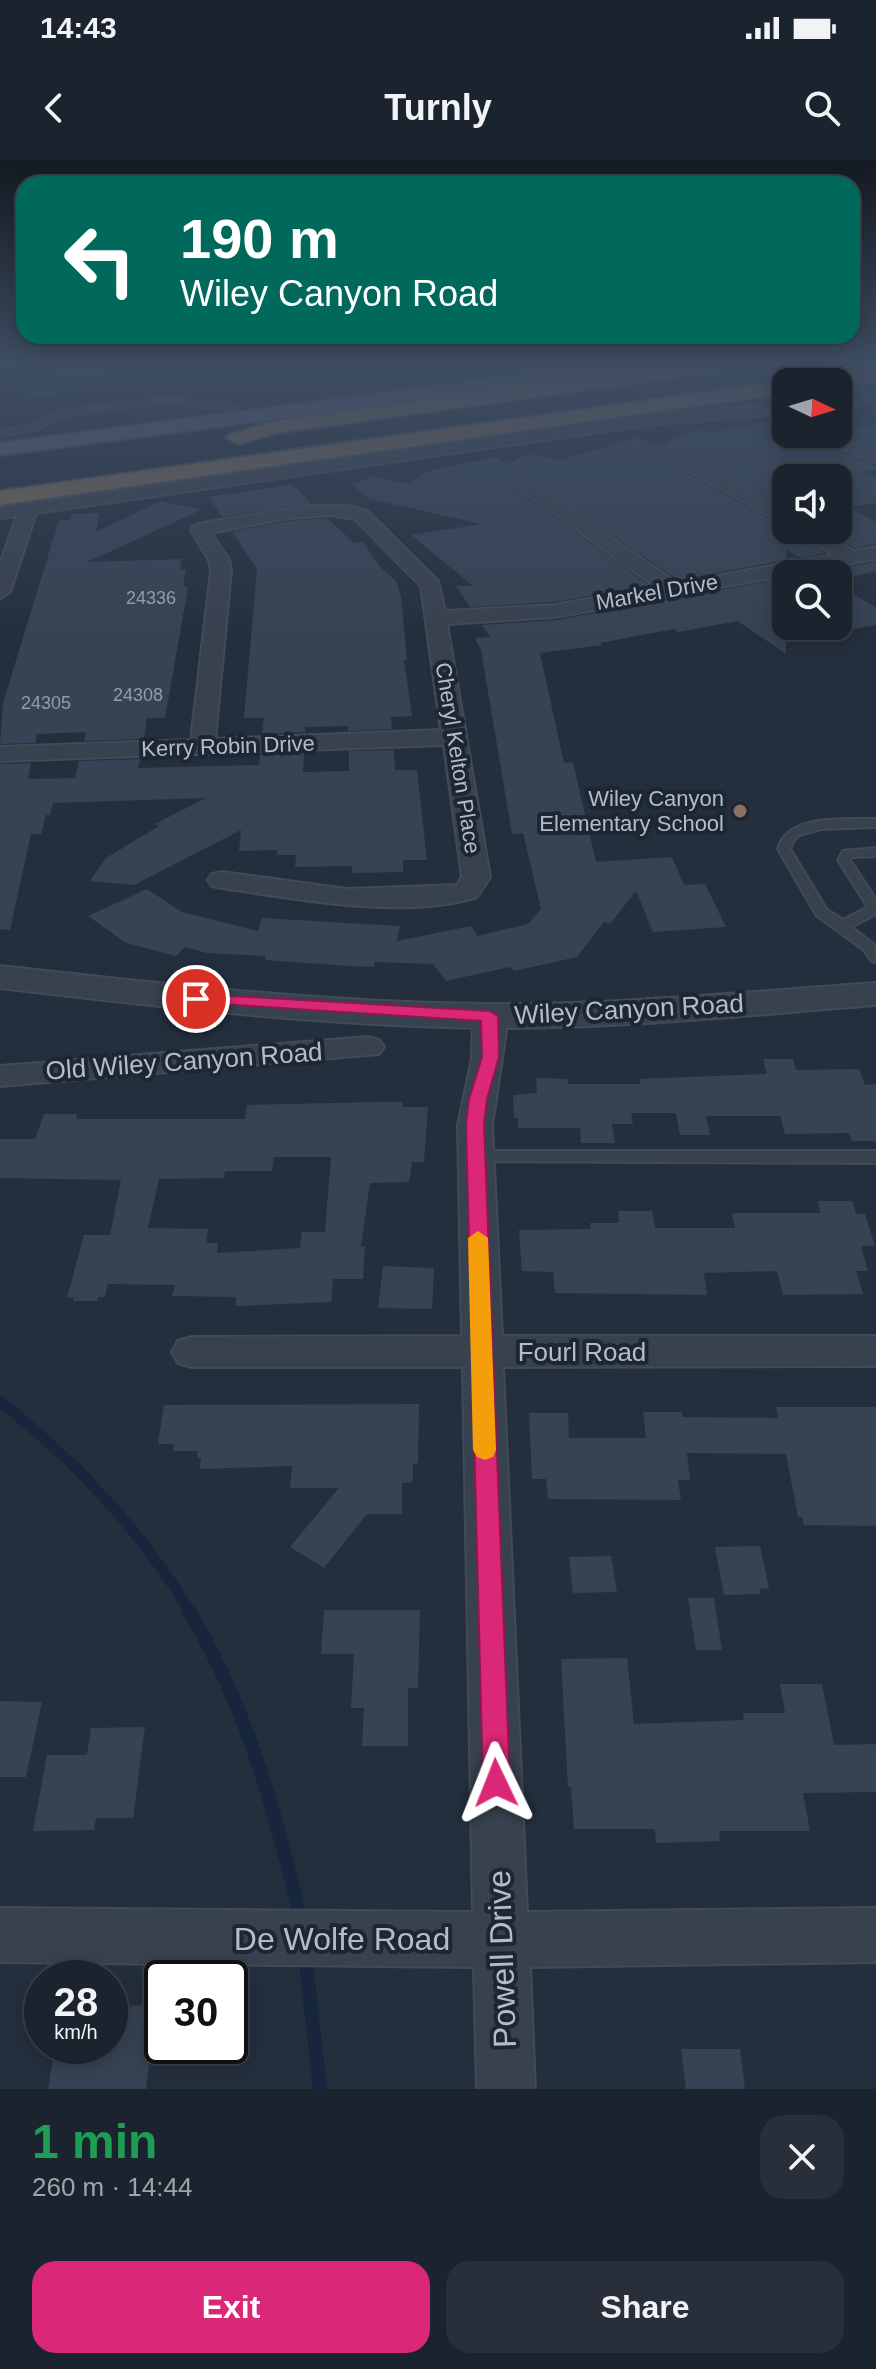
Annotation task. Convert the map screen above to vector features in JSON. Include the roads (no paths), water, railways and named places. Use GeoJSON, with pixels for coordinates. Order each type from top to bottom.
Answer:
{"type":"FeatureCollection","features":[{"type":"Feature","properties":{"kind":"highway"},"geometry":{"type":"LineString","coordinates":[[0,471],[84,456]]}},
{"type":"Feature","properties":{"kind":"highway"},"geometry":{"type":"LineString","coordinates":[[0,498],[301,456]]}},
{"type":"Feature","properties":{"kind":"street"},"geometry":{"type":"LineString","coordinates":[[0,513],[395,456]]}},
{"type":"Feature","properties":{"kind":"street"},"geometry":{"type":"LineString","coordinates":[[683,460],[772,511]]}},
{"type":"Feature","properties":{"kind":"street"},"geometry":{"type":"LineString","coordinates":[[521,481],[671,588]]}},
{"type":"Feature","properties":{"kind":"street"},"geometry":{"type":"LineString","coordinates":[[0,592],[14,542],[29,508]]}},
{"type":"Feature","properties":{"kind":"street","name":"Cheryl Kelton Place"},"geometry":{"type":"LineString","coordinates":[[202,746],[221,571],[219,560],[200,530],[221,523],[348,509],[361,515],[431,585],[476,877],[467,891],[451,896],[347,897],[222,880]]}},
{"type":"Feature","properties":{"kind":"street"},"geometry":{"type":"LineString","coordinates":[[828,544],[852,558]]}},
{"type":"Feature","properties":{"kind":"street","name":"Markel Drive"},"geometry":{"type":"LineString","coordinates":[[436,618],[525,615],[876,553]]}},
{"type":"Feature","properties":{"kind":"street","name":"Kerry Robin Drive"},"geometry":{"type":"LineString","coordinates":[[0,754],[456,737]]}},
{"type":"Feature","properties":{"kind":"street","name":"Wiley Canyon Road"},"geometry":{"type":"LineString","coordinates":[[0,977],[196,999],[489,1016],[639,1011],[876,994]]}},
{"type":"Feature","properties":{"kind":"street","name":"Powell Drive"},"geometry":{"type":"LineString","coordinates":[[489,1016],[491,1057],[478,1099],[476,1157],[506,2089]]}},
{"type":"Feature","properties":{"kind":"street","name":"Old Wiley Canyon Road"},"geometry":{"type":"LineString","coordinates":[[0,1076],[368,1047]]}},
{"type":"Feature","properties":{"kind":"street","name":"Fourl Road"},"geometry":{"type":"LineString","coordinates":[[192,1352],[876,1351]]}},
{"type":"Feature","properties":{"kind":"street","name":"De Wolfe Road"},"geometry":{"type":"LineString","coordinates":[[0,1935],[366,1941],[876,1935]]}},
{"type":"Feature","properties":{"kind":"lane"},"geometry":{"type":"LineString","coordinates":[[876,823],[803,828],[786,836],[784,843],[784,849],[822,913],[869,947],[876,958]]}},
{"type":"Feature","properties":{"kind":"lane"},"geometry":{"type":"LineString","coordinates":[[842,926],[875,909],[844,860],[847,854],[876,852]]}},
{"type":"Feature","properties":{"kind":"lane"},"geometry":{"type":"LineString","coordinates":[[476,1157],[876,1157]]}},
{"type":"Feature","properties":{"kind":"waterway"},"geometry":{"type":"LineString","coordinates":[[0,1401],[55,1448],[105,1498],[150,1553],[191,1613]]}},
{"type":"Feature","properties":{"kind":"waterway"},"geometry":{"type":"LineString","coordinates":[[189,1611],[243,1723],[270,1801],[301,1921]]}},
{"type":"Feature","properties":{"kind":"waterway"},"geometry":{"type":"LineString","coordinates":[[305,1955],[320,2089]]}},
{"type":"Feature","properties":{"kind":"place","name":"Wiley Canyon Elementary School"},"geometry":{"type":"Point","coordinates":[740,811]}}]}
